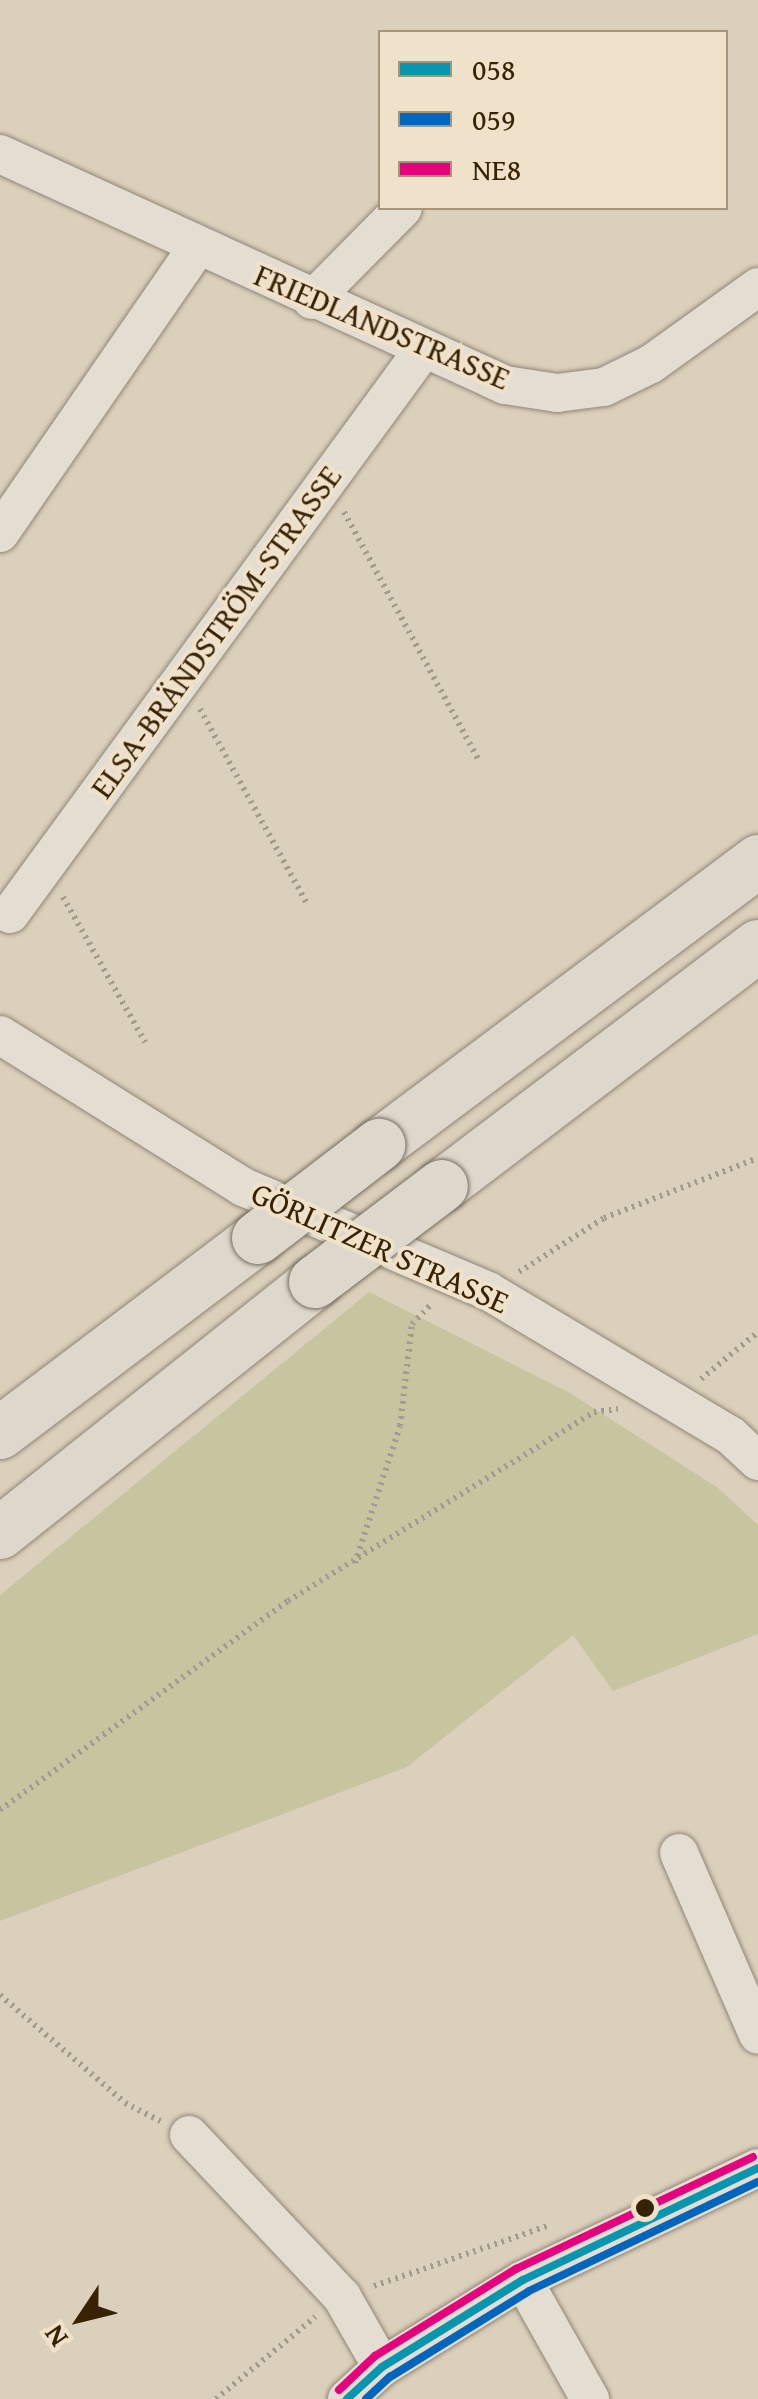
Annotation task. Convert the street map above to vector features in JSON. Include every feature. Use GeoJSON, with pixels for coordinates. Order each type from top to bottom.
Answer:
{"type":"FeatureCollection","features":[{"type":"Feature","properties":{"kind":"highway"},"geometry":{"type":"LineString","coordinates":[[0,1433],[758,860]]}},
{"type":"Feature","properties":{"kind":"highway"},"geometry":{"type":"LineString","coordinates":[[0,1533],[315,1282],[758,946]]}},
{"type":"Feature","properties":{"kind":"street","name":"FRIEDLANDSTRASSE"},"geometry":{"type":"LineString","coordinates":[[0,154],[312,300],[506,385],[558,393],[604,387],[651,364],[758,287]]}},
{"type":"Feature","properties":{"kind":"street"},"geometry":{"type":"LineString","coordinates":[[312,300],[401,210]]}},
{"type":"Feature","properties":{"kind":"street"},"geometry":{"type":"LineString","coordinates":[[0,533],[197,246]]}},
{"type":"Feature","properties":{"kind":"street","name":"ELSA-BRÄNDSTRÖM-STRASSE"},"geometry":{"type":"LineString","coordinates":[[10,914],[423,350]]}},
{"type":"Feature","properties":{"kind":"street","name":"GÖRLITZER STRASSE"},"geometry":{"type":"LineString","coordinates":[[0,1035],[243,1187],[470,1285],[730,1435],[758,1461]]}},
{"type":"Feature","properties":{"kind":"street"},"geometry":{"type":"LineString","coordinates":[[679,1853],[758,2034]]}},
{"type":"Feature","properties":{"kind":"street"},"geometry":{"type":"LineString","coordinates":[[189,2135],[342,2297],[382,2367]]}},
{"type":"Feature","properties":{"kind":"street"},"geometry":{"type":"LineString","coordinates":[[347,2399],[382,2367],[523,2280],[758,2168]]}},
{"type":"Feature","properties":{"kind":"street"},"geometry":{"type":"LineString","coordinates":[[523,2280],[590,2399]]}},
{"type":"Feature","properties":{"kind":"path"},"geometry":{"type":"LineString","coordinates":[[327,480],[480,763]]}},
{"type":"Feature","properties":{"kind":"path"},"geometry":{"type":"LineString","coordinates":[[182,678],[306,902]]}},
{"type":"Feature","properties":{"kind":"path"},"geometry":{"type":"LineString","coordinates":[[45,866],[145,1042]]}},
{"type":"Feature","properties":{"kind":"path"},"geometry":{"type":"LineString","coordinates":[[355,1563],[400,1426],[412,1324],[470,1285],[604,1218],[758,1158]]}},
{"type":"Feature","properties":{"kind":"path"},"geometry":{"type":"LineString","coordinates":[[0,1810],[288,1601],[594,1412],[672,1403],[758,1332]]}},
{"type":"Feature","properties":{"kind":"path"},"geometry":{"type":"LineString","coordinates":[[1,1993],[126,2104],[189,2135]]}},
{"type":"Feature","properties":{"kind":"path"},"geometry":{"type":"LineString","coordinates":[[216,2399],[342,2297],[562,2220]]}},
{"type":"Feature","properties":{"kind":"shaded area"},"geometry":{"type":"Polygon","coordinates":[[[369,1292],[570,1393],[718,1488],[758,1525],[758,1634],[613,1691],[573,1635],[407,1767],[0,1921],[0,1595],[369,1292]]]}},
{"type":"Feature","properties":{"kind":"transit line","name":"NE8"},"geometry":{"type":"LineString","coordinates":[[339,2390],[375,2356],[516,2269],[753,2157]]}},
{"type":"Feature","properties":{"kind":"transit line","name":"058"},"geometry":{"type":"LineString","coordinates":[[347,2399],[382,2367],[523,2280],[758,2168]]}},
{"type":"Feature","properties":{"kind":"transit line","name":"059"},"geometry":{"type":"LineString","coordinates":[[366,2399],[390,2377],[529,2291],[758,2182]]}}]}
